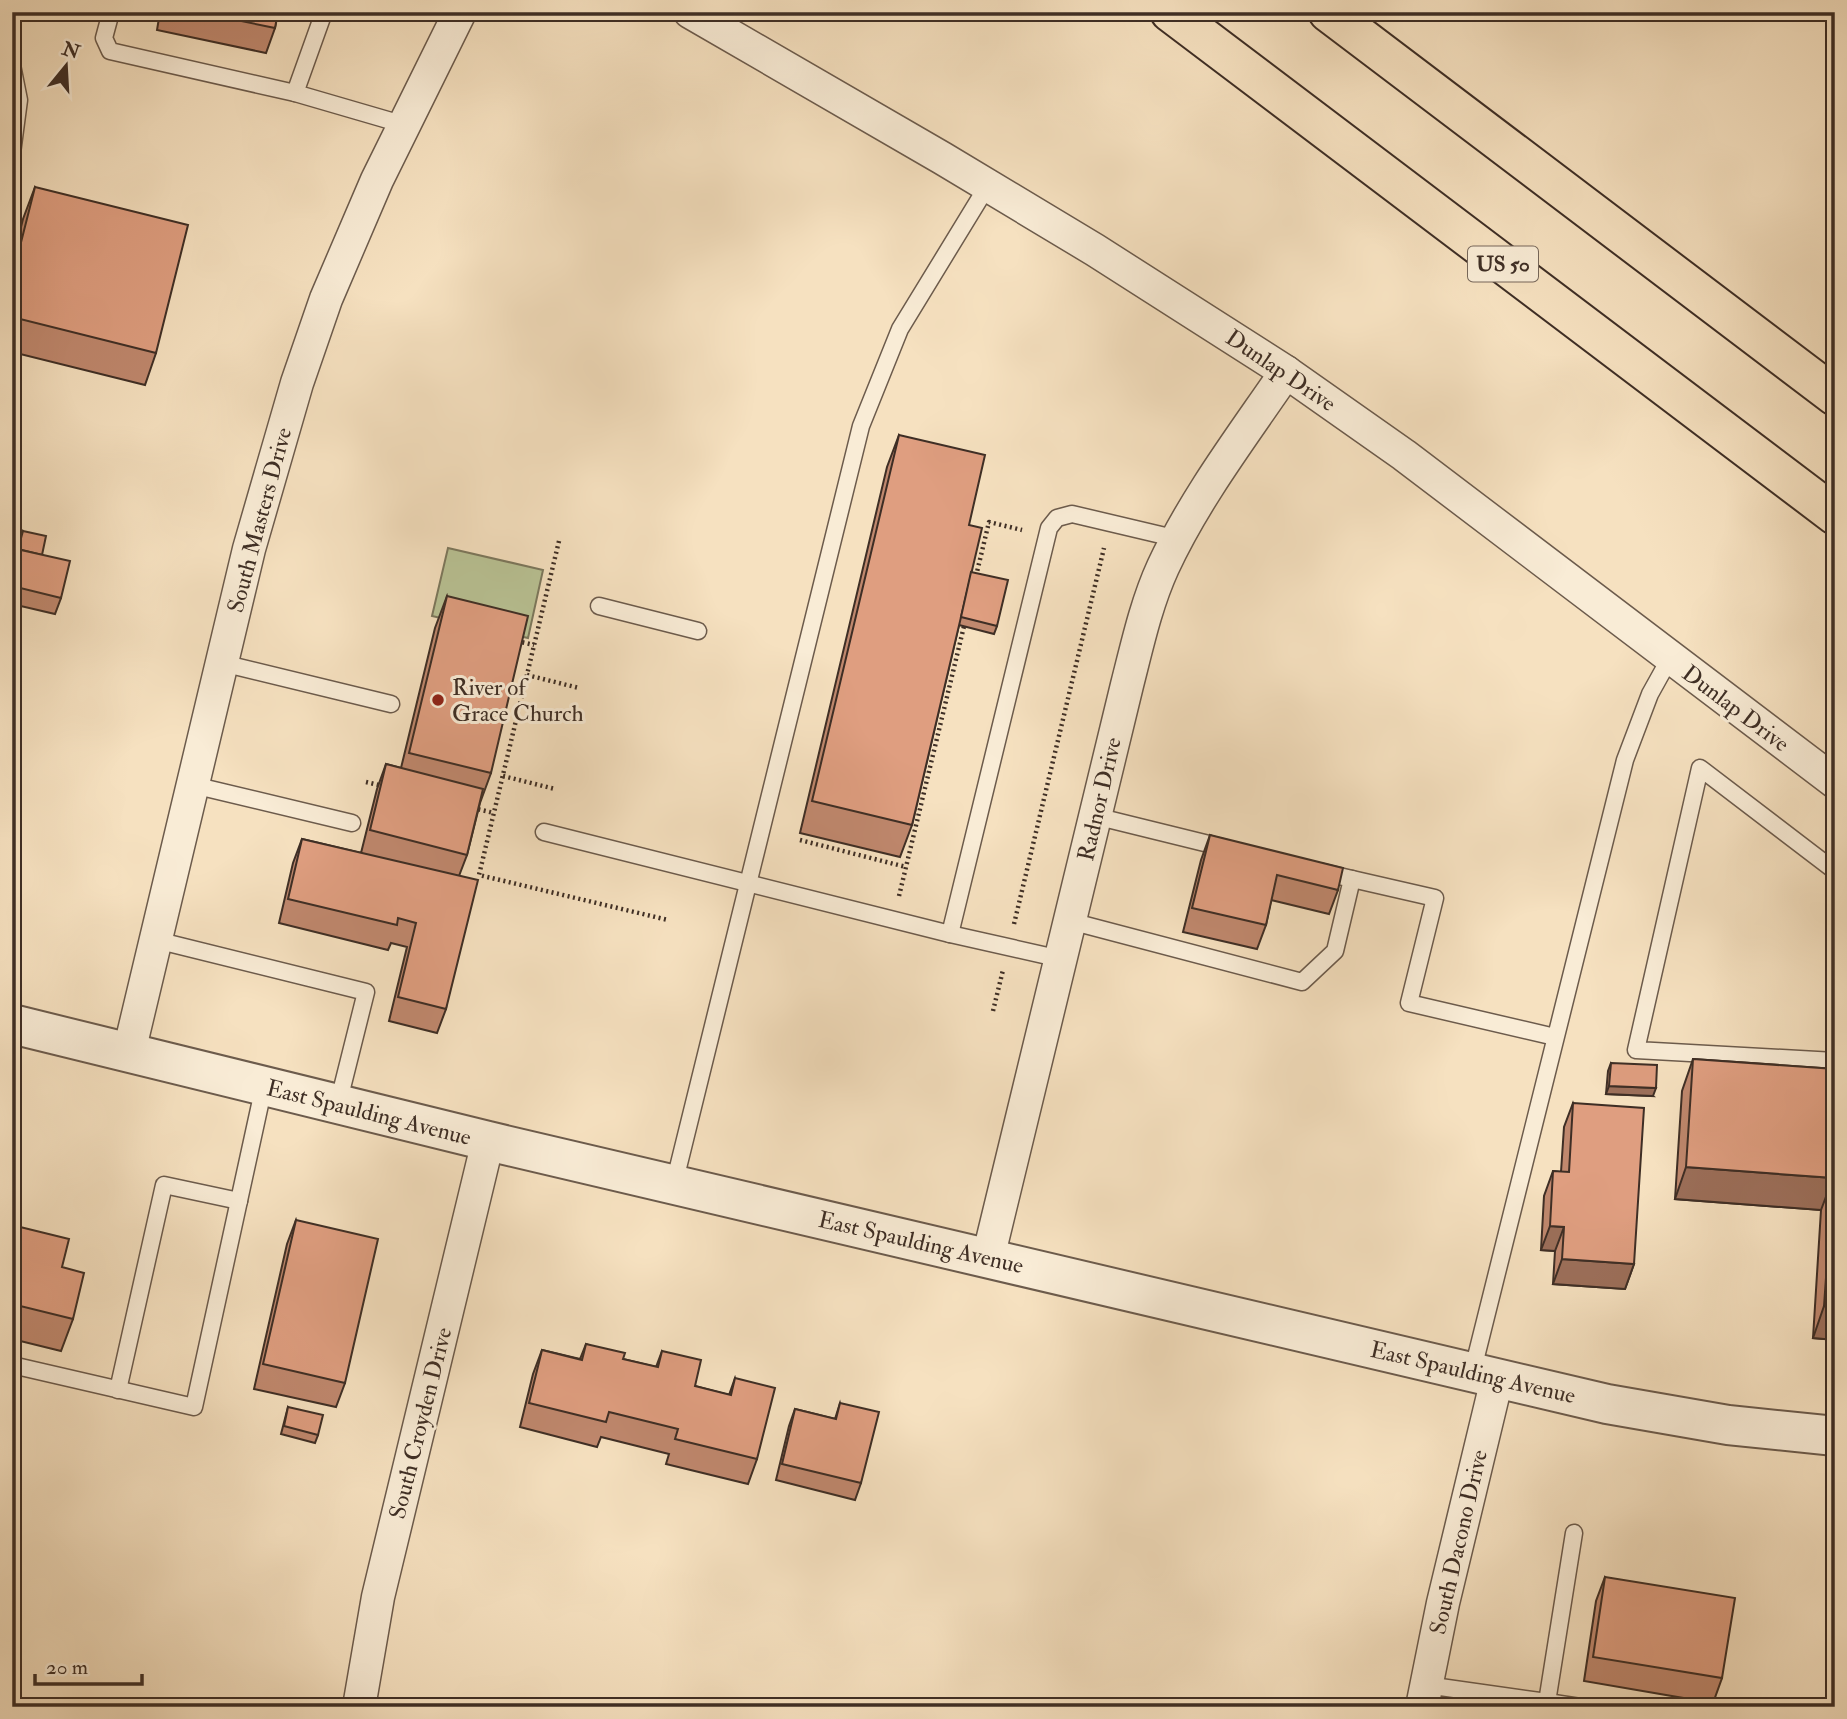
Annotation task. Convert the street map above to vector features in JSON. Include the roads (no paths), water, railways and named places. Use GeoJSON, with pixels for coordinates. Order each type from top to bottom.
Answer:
{"type":"FeatureCollection","features":[{"type":"Feature","properties":{"kind":"highway","name":"US 50"},"geometry":{"type":"LineString","coordinates":[[1170,12],[1835,515]]}},
{"type":"Feature","properties":{"kind":"highway"},"geometry":{"type":"LineString","coordinates":[[1328,12],[1835,396]]}},
{"type":"Feature","properties":{"kind":"street","name":"South Masters Drive"},"geometry":{"type":"LineString","coordinates":[[129,1052],[249,549],[297,383],[336,276],[377,180],[460,12]]}},
{"type":"Feature","properties":{"kind":"street","name":"Dunlap Drive"},"geometry":{"type":"LineString","coordinates":[[690,12],[1095,250],[1286,372],[1404,455],[1835,782]]}},
{"type":"Feature","properties":{"kind":"street","name":"Radnor Drive"},"geometry":{"type":"LineString","coordinates":[[988,1258],[1145,618],[1163,566],[1200,500],[1286,372]]}},
{"type":"Feature","properties":{"kind":"street","name":"East Spaulding Avenue"},"geometry":{"type":"LineString","coordinates":[[12,1024],[488,1141],[1485,1376],[1667,1415],[1835,1436]]}},
{"type":"Feature","properties":{"kind":"street","name":"South Croyden Drive"},"geometry":{"type":"LineString","coordinates":[[359,1707],[378,1597],[488,1141]]}},
{"type":"Feature","properties":{"kind":"street","name":"South Dacono Drive"},"geometry":{"type":"LineString","coordinates":[[1424,1696],[1485,1376]]}},
{"type":"Feature","properties":{"kind":"lane"},"geometry":{"type":"LineString","coordinates":[[111,12],[104,38],[110,51],[295,93],[405,125]]}},
{"type":"Feature","properties":{"kind":"lane"},"geometry":{"type":"LineString","coordinates":[[295,93],[324,12]]}},
{"type":"Feature","properties":{"kind":"lane"},"geometry":{"type":"LineString","coordinates":[[12,65],[19,100],[12,153]]}},
{"type":"Feature","properties":{"kind":"lane"},"geometry":{"type":"LineString","coordinates":[[674,1184],[860,426],[900,329],[988,186]]}},
{"type":"Feature","properties":{"kind":"lane"},"geometry":{"type":"LineString","coordinates":[[950,934],[1049,528],[1057,517],[1072,514],[1178,539]]}},
{"type":"Feature","properties":{"kind":"lane"},"geometry":{"type":"LineString","coordinates":[[599,606],[698,631]]}},
{"type":"Feature","properties":{"kind":"lane"},"geometry":{"type":"LineString","coordinates":[[1485,1376],[1555,1037],[1625,760],[1650,694],[1670,658]]}},
{"type":"Feature","properties":{"kind":"lane"},"geometry":{"type":"LineString","coordinates":[[222,663],[391,704]]}},
{"type":"Feature","properties":{"kind":"lane"},"geometry":{"type":"LineString","coordinates":[[1835,871],[1700,768],[1636,1049],[1835,1061]]}},
{"type":"Feature","properties":{"kind":"lane"},"geometry":{"type":"LineString","coordinates":[[193,785],[352,823]]}},
{"type":"Feature","properties":{"kind":"lane"},"geometry":{"type":"LineString","coordinates":[[1095,816],[1244,852]]}},
{"type":"Feature","properties":{"kind":"lane"},"geometry":{"type":"LineString","coordinates":[[544,832],[893,921],[1061,959]]}},
{"type":"Feature","properties":{"kind":"lane"},"geometry":{"type":"LineString","coordinates":[[1311,869],[1435,898],[1409,1003],[1555,1037]]}},
{"type":"Feature","properties":{"kind":"lane"},"geometry":{"type":"LineString","coordinates":[[1070,921],[1302,982],[1335,951],[1352,879]]}},
{"type":"Feature","properties":{"kind":"lane"},"geometry":{"type":"LineString","coordinates":[[156,940],[366,992],[338,1104]]}},
{"type":"Feature","properties":{"kind":"lane"},"geometry":{"type":"LineString","coordinates":[[12,1365],[194,1407],[264,1086]]}},
{"type":"Feature","properties":{"kind":"lane"},"geometry":{"type":"LineString","coordinates":[[118,1390],[164,1185],[239,1200]]}},
{"type":"Feature","properties":{"kind":"lane"},"geometry":{"type":"LineString","coordinates":[[1547,1702],[1574,1533]]}},
{"type":"Feature","properties":{"kind":"lane"},"geometry":{"type":"LineString","coordinates":[[1424,1696],[1547,1702],[1580,1707]]}},
{"type":"Feature","properties":{"kind":"place","name":"River of Grace Church"},"geometry":{"type":"Point","coordinates":[438,700]}}]}
